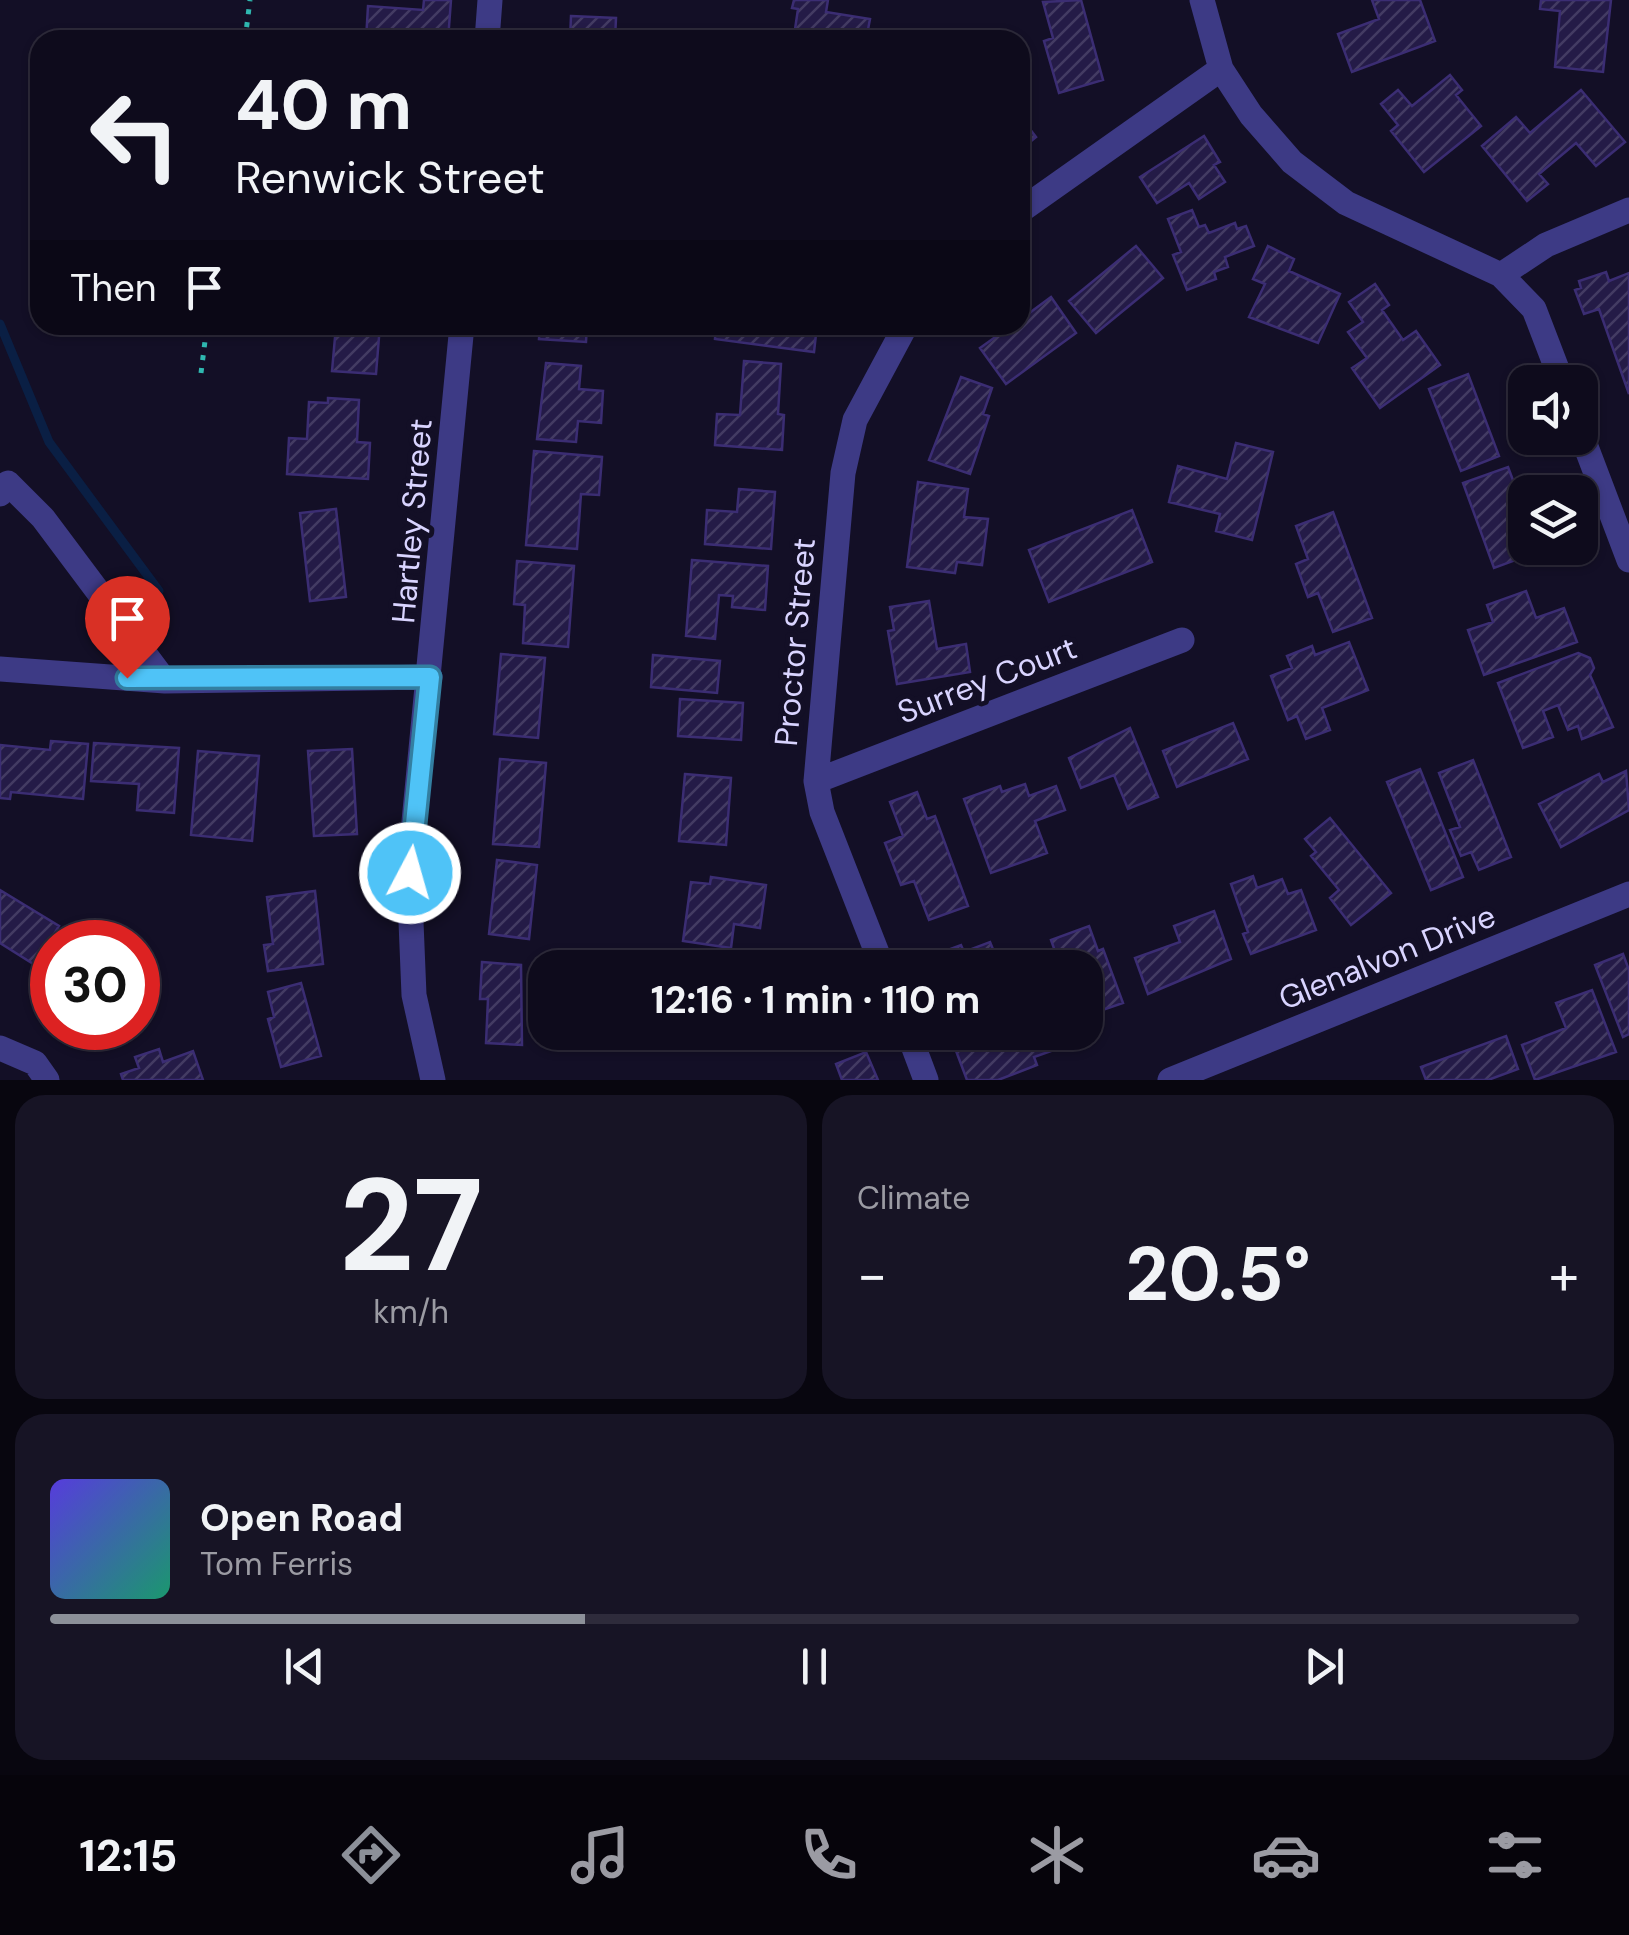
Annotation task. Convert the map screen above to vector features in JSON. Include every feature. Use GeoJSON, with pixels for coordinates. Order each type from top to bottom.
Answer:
{"type":"FeatureCollection","features":[{"type":"Feature","properties":{"kind":"street"},"geometry":{"type":"LineString","coordinates":[[488,30],[490,0]]}},
{"type":"Feature","properties":{"kind":"street"},"geometry":{"type":"LineString","coordinates":[[1202,0],[1221,68],[1250,116],[1292,162],[1346,203],[1502,275],[1534,310],[1555,365]]}},
{"type":"Feature","properties":{"kind":"street"},"geometry":{"type":"LineString","coordinates":[[1030,204],[1221,68]]}},
{"type":"Feature","properties":{"kind":"street"},"geometry":{"type":"LineString","coordinates":[[1502,275],[1546,246],[1629,210]]}},
{"type":"Feature","properties":{"kind":"street","name":"Hartley Street"},"geometry":{"type":"LineString","coordinates":[[432,1080],[414,995],[410,873],[461,335]]}},
{"type":"Feature","properties":{"kind":"street","name":"Proctor Street"},"geometry":{"type":"LineString","coordinates":[[875,950],[822,812],[816,781],[843,473],[855,420],[901,335]]}},
{"type":"Feature","properties":{"kind":"street"},"geometry":{"type":"LineString","coordinates":[[1589,455],[1629,560]]}},
{"type":"Feature","properties":{"kind":"street"},"geometry":{"type":"LineString","coordinates":[[0,494],[8,484],[43,518],[166,680]]}},
{"type":"Feature","properties":{"kind":"street","name":"Surrey Court"},"geometry":{"type":"LineString","coordinates":[[816,781],[1182,640]]}},
{"type":"Feature","properties":{"kind":"street"},"geometry":{"type":"LineString","coordinates":[[0,668],[166,680],[430,677]]}},
{"type":"Feature","properties":{"kind":"street","name":"Glenalvon Drive"},"geometry":{"type":"LineString","coordinates":[[1170,1080],[1629,894]]}},
{"type":"Feature","properties":{"kind":"street"},"geometry":{"type":"LineString","coordinates":[[0,1048],[35,1063],[46,1080]]}},
{"type":"Feature","properties":{"kind":"street"},"geometry":{"type":"LineString","coordinates":[[915,1050],[926,1080]]}},
{"type":"Feature","properties":{"kind":"path"},"geometry":{"type":"LineString","coordinates":[[246,30],[250,0]]}},
{"type":"Feature","properties":{"kind":"path"},"geometry":{"type":"LineString","coordinates":[[201,373],[206,335]]}},
{"type":"Feature","properties":{"kind":"building"},"geometry":{"type":"Polygon","coordinates":[[[424,0],[451,0],[449,30],[367,30],[368,6],[423,10],[424,0]]]}},
{"type":"Feature","properties":{"kind":"building"},"geometry":{"type":"Polygon","coordinates":[[[794,0],[828,0],[826,12],[870,19],[868,30],[795,30],[798,9],[792,8],[794,0]]]}},
{"type":"Feature","properties":{"kind":"building"},"geometry":{"type":"Polygon","coordinates":[[[1081,0],[1103,80],[1059,93],[1044,41],[1053,38],[1043,2],[1081,0]]]}},
{"type":"Feature","properties":{"kind":"building"},"geometry":{"type":"Polygon","coordinates":[[[1372,0],[1420,0],[1435,41],[1352,72],[1338,34],[1379,19],[1372,0]]]}},
{"type":"Feature","properties":{"kind":"building"},"geometry":{"type":"Polygon","coordinates":[[[1541,0],[1611,0],[1603,72],[1555,67],[1560,11],[1540,9],[1541,0]]]}},
{"type":"Feature","properties":{"kind":"building"},"geometry":{"type":"Polygon","coordinates":[[[571,16],[616,18],[615,30],[570,30],[571,16]]]}},
{"type":"Feature","properties":{"kind":"building"},"geometry":{"type":"Polygon","coordinates":[[[1450,75],[1462,90],[1456,95],[1481,126],[1424,172],[1391,131],[1398,125],[1381,104],[1398,90],[1412,106],[1450,75]]]}},
{"type":"Feature","properties":{"kind":"building"},"geometry":{"type":"Polygon","coordinates":[[[1581,90],[1625,142],[1596,166],[1576,143],[1539,174],[1548,184],[1527,201],[1482,146],[1516,117],[1530,133],[1581,90]]]}},
{"type":"Feature","properties":{"kind":"building"},"geometry":{"type":"Polygon","coordinates":[[[1204,136],[1220,162],[1214,165],[1225,182],[1199,199],[1189,183],[1157,203],[1140,177],[1204,136]]]}},
{"type":"Feature","properties":{"kind":"building"},"geometry":{"type":"Polygon","coordinates":[[[1192,210],[1199,227],[1205,225],[1209,233],[1235,223],[1237,229],[1246,226],[1254,246],[1225,257],[1228,267],[1214,272],[1216,279],[1187,290],[1173,255],[1181,252],[1168,219],[1192,210]]]}},
{"type":"Feature","properties":{"kind":"building"},"geometry":{"type":"Polygon","coordinates":[[[1136,246],[1163,278],[1096,333],[1069,301],[1136,246]]]}},
{"type":"Feature","properties":{"kind":"building"},"geometry":{"type":"Polygon","coordinates":[[[1268,246],[1294,259],[1289,271],[1340,294],[1318,343],[1249,317],[1265,284],[1253,279],[1268,246]]]}},
{"type":"Feature","properties":{"kind":"building"},"geometry":{"type":"Polygon","coordinates":[[[1606,272],[1609,281],[1629,273],[1629,394],[1599,309],[1584,314],[1575,290],[1581,288],[1579,281],[1606,272]]]}},
{"type":"Feature","properties":{"kind":"building"},"geometry":{"type":"Polygon","coordinates":[[[1375,284],[1389,305],[1382,310],[1403,340],[1416,331],[1440,365],[1380,408],[1352,368],[1367,358],[1348,332],[1363,322],[1349,302],[1375,284]]]}},
{"type":"Feature","properties":{"kind":"building"},"geometry":{"type":"Polygon","coordinates":[[[1051,297],[1076,333],[1006,384],[980,348],[998,335],[1030,335],[1030,313],[1051,297]]]}},
{"type":"Feature","properties":{"kind":"building"},"geometry":{"type":"Polygon","coordinates":[[[335,335],[379,335],[376,374],[332,371],[335,335]]]}},
{"type":"Feature","properties":{"kind":"building"},"geometry":{"type":"Polygon","coordinates":[[[539,335],[586,335],[586,342],[539,339],[539,335]]]}},
{"type":"Feature","properties":{"kind":"building"},"geometry":{"type":"Polygon","coordinates":[[[715,335],[816,335],[814,352],[715,339],[715,335]]]}},
{"type":"Feature","properties":{"kind":"building"},"geometry":{"type":"Polygon","coordinates":[[[744,361],[781,364],[778,414],[784,415],[782,450],[715,445],[717,414],[740,415],[744,361]]]}},
{"type":"Feature","properties":{"kind":"building"},"geometry":{"type":"Polygon","coordinates":[[[546,363],[581,366],[579,389],[603,391],[601,423],[578,421],[576,442],[537,439],[546,363]]]}},
{"type":"Feature","properties":{"kind":"building"},"geometry":{"type":"Polygon","coordinates":[[[1468,374],[1499,456],[1461,471],[1429,389],[1468,374]]]}},
{"type":"Feature","properties":{"kind":"building"},"geometry":{"type":"Polygon","coordinates":[[[961,377],[992,388],[983,414],[989,416],[970,474],[929,460],[961,377]]]}},
{"type":"Feature","properties":{"kind":"building"},"geometry":{"type":"Polygon","coordinates":[[[328,398],[359,400],[357,442],[370,443],[368,479],[287,474],[289,438],[307,439],[309,402],[328,403],[328,398]]]}},
{"type":"Feature","properties":{"kind":"building"},"geometry":{"type":"Polygon","coordinates":[[[1236,443],[1273,452],[1252,540],[1216,531],[1220,514],[1169,502],[1178,466],[1227,479],[1236,443]]]}},
{"type":"Feature","properties":{"kind":"building"},"geometry":{"type":"Polygon","coordinates":[[[534,451],[602,457],[599,495],[581,494],[577,549],[526,545],[534,451]]]}},
{"type":"Feature","properties":{"kind":"building"},"geometry":{"type":"Polygon","coordinates":[[[1508,467],[1511,475],[1508,475],[1508,563],[1494,568],[1463,483],[1508,467]]]}},
{"type":"Feature","properties":{"kind":"building"},"geometry":{"type":"Polygon","coordinates":[[[918,482],[968,489],[964,517],[988,519],[982,565],[957,562],[955,573],[907,567],[918,482]]]}},
{"type":"Feature","properties":{"kind":"building"},"geometry":{"type":"Polygon","coordinates":[[[739,489],[775,492],[771,549],[705,544],[707,510],[737,512],[739,489]]]}},
{"type":"Feature","properties":{"kind":"building"},"geometry":{"type":"Polygon","coordinates":[[[336,509],[346,597],[310,601],[300,513],[336,509]]]}},
{"type":"Feature","properties":{"kind":"building"},"geometry":{"type":"Polygon","coordinates":[[[1132,510],[1152,562],[1049,602],[1029,550],[1132,510]]]}},
{"type":"Feature","properties":{"kind":"building"},"geometry":{"type":"Polygon","coordinates":[[[1333,512],[1372,618],[1333,632],[1318,593],[1308,597],[1296,564],[1308,559],[1296,526],[1333,512]]]}},
{"type":"Feature","properties":{"kind":"building"},"geometry":{"type":"Polygon","coordinates":[[[692,560],[768,566],[765,610],[732,607],[733,596],[719,595],[715,639],[686,636],[692,560]]]}},
{"type":"Feature","properties":{"kind":"building"},"geometry":{"type":"Polygon","coordinates":[[[517,561],[574,566],[568,647],[523,643],[525,605],[514,604],[517,561]]]}},
{"type":"Feature","properties":{"kind":"building"},"geometry":{"type":"Polygon","coordinates":[[[1526,591],[1536,618],[1564,608],[1577,642],[1484,675],[1468,630],[1493,622],[1487,605],[1526,591]]]}},
{"type":"Feature","properties":{"kind":"building"},"geometry":{"type":"Polygon","coordinates":[[[929,601],[937,649],[966,644],[970,672],[897,684],[888,631],[894,630],[890,607],[929,601]]]}},
{"type":"Feature","properties":{"kind":"building"},"geometry":{"type":"Polygon","coordinates":[[[1349,642],[1368,690],[1322,708],[1330,730],[1306,739],[1297,716],[1288,720],[1271,676],[1292,668],[1287,656],[1312,646],[1315,655],[1349,642]]]}},
{"type":"Feature","properties":{"kind":"building"},"geometry":{"type":"Polygon","coordinates":[[[1578,653],[1590,658],[1594,668],[1590,675],[1613,727],[1582,739],[1578,726],[1568,730],[1558,705],[1543,711],[1553,737],[1523,748],[1498,683],[1578,653]]]}},
{"type":"Feature","properties":{"kind":"building"},"geometry":{"type":"Polygon","coordinates":[[[501,654],[545,658],[538,738],[494,734],[501,654]]]}},
{"type":"Feature","properties":{"kind":"building"},"geometry":{"type":"Polygon","coordinates":[[[653,655],[720,661],[717,693],[651,687],[653,655]]]}},
{"type":"Feature","properties":{"kind":"building"},"geometry":{"type":"Polygon","coordinates":[[[680,699],[743,703],[741,740],[678,736],[680,699]]]}},
{"type":"Feature","properties":{"kind":"building"},"geometry":{"type":"Polygon","coordinates":[[[1233,723],[1248,759],[1177,787],[1163,751],[1233,723]]]}},
{"type":"Feature","properties":{"kind":"building"},"geometry":{"type":"Polygon","coordinates":[[[1130,728],[1158,797],[1128,809],[1114,775],[1081,788],[1069,758],[1130,728]]]}},
{"type":"Feature","properties":{"kind":"building"},"geometry":{"type":"Polygon","coordinates":[[[51,741],[88,744],[83,799],[11,792],[10,799],[0,798],[0,745],[50,750],[51,741]]]}},
{"type":"Feature","properties":{"kind":"building"},"geometry":{"type":"Polygon","coordinates":[[[94,743],[179,748],[174,813],[137,810],[139,784],[91,781],[94,743]]]}},
{"type":"Feature","properties":{"kind":"building"},"geometry":{"type":"Polygon","coordinates":[[[352,749],[357,834],[314,836],[308,751],[352,749]]]}},
{"type":"Feature","properties":{"kind":"building"},"geometry":{"type":"Polygon","coordinates":[[[198,751],[259,756],[252,841],[191,835],[198,751]]]}},
{"type":"Feature","properties":{"kind":"building"},"geometry":{"type":"Polygon","coordinates":[[[500,759],[546,763],[539,847],[493,844],[500,759]]]}},
{"type":"Feature","properties":{"kind":"building"},"geometry":{"type":"Polygon","coordinates":[[[1473,760],[1511,857],[1479,870],[1471,852],[1461,856],[1450,830],[1460,827],[1439,773],[1473,760]]]}},
{"type":"Feature","properties":{"kind":"building"},"geometry":{"type":"Polygon","coordinates":[[[1420,769],[1463,877],[1431,890],[1387,782],[1420,769]]]}},
{"type":"Feature","properties":{"kind":"building"},"geometry":{"type":"Polygon","coordinates":[[[1626,771],[1629,810],[1561,847],[1539,804],[1599,774],[1603,782],[1626,771]]]}},
{"type":"Feature","properties":{"kind":"building"},"geometry":{"type":"Polygon","coordinates":[[[685,774],[731,778],[726,845],[679,841],[685,774]]]}},
{"type":"Feature","properties":{"kind":"building"},"geometry":{"type":"Polygon","coordinates":[[[1025,784],[1029,796],[1056,786],[1065,810],[1035,821],[1047,853],[991,873],[964,799],[1000,786],[1002,792],[1025,784]]]}},
{"type":"Feature","properties":{"kind":"building"},"geometry":{"type":"Polygon","coordinates":[[[917,792],[927,819],[935,816],[968,906],[929,920],[914,881],[901,885],[885,843],[903,836],[890,802],[917,792]]]}},
{"type":"Feature","properties":{"kind":"building"},"geometry":{"type":"Polygon","coordinates":[[[1330,818],[1391,893],[1351,925],[1330,898],[1339,890],[1311,856],[1316,852],[1305,839],[1330,818]]]}},
{"type":"Feature","properties":{"kind":"building"},"geometry":{"type":"Polygon","coordinates":[[[497,860],[537,865],[529,939],[489,934],[497,860]]]}},
{"type":"Feature","properties":{"kind":"building"},"geometry":{"type":"Polygon","coordinates":[[[1253,876],[1257,888],[1282,879],[1288,894],[1301,890],[1316,930],[1251,954],[1243,934],[1248,932],[1231,884],[1253,876]]]}},
{"type":"Feature","properties":{"kind":"building"},"geometry":{"type":"Polygon","coordinates":[[[711,877],[766,885],[760,928],[734,924],[731,948],[683,941],[691,882],[710,884],[711,877]]]}},
{"type":"Feature","properties":{"kind":"building"},"geometry":{"type":"Polygon","coordinates":[[[0,890],[49,920],[30,920],[30,962],[0,943],[0,890]]]}},
{"type":"Feature","properties":{"kind":"building"},"geometry":{"type":"Polygon","coordinates":[[[315,891],[323,964],[268,971],[264,945],[273,944],[267,897],[315,891]]]}},
{"type":"Feature","properties":{"kind":"building"},"geometry":{"type":"Polygon","coordinates":[[[1214,911],[1231,959],[1148,994],[1135,958],[1180,942],[1174,926],[1214,911]]]}},
{"type":"Feature","properties":{"kind":"building"},"geometry":{"type":"Polygon","coordinates":[[[1089,926],[1098,950],[1055,950],[1051,940],[1089,926]]]}},
{"type":"Feature","properties":{"kind":"building"},"geometry":{"type":"Polygon","coordinates":[[[990,942],[993,950],[969,950],[990,942]]]}},
{"type":"Feature","properties":{"kind":"building"},"geometry":{"type":"Polygon","coordinates":[[[1103,949],[1123,1003],[1103,1010],[1103,949]]]}},
{"type":"Feature","properties":{"kind":"building"},"geometry":{"type":"Polygon","coordinates":[[[1623,954],[1629,970],[1629,1034],[1623,1037],[1595,965],[1623,954]]]}},
{"type":"Feature","properties":{"kind":"building"},"geometry":{"type":"Polygon","coordinates":[[[482,962],[521,965],[522,1045],[486,1043],[488,999],[480,999],[482,962]]]}},
{"type":"Feature","properties":{"kind":"building"},"geometry":{"type":"Polygon","coordinates":[[[301,983],[321,1056],[281,1067],[268,1019],[274,1017],[268,992],[301,983]]]}},
{"type":"Feature","properties":{"kind":"building"},"geometry":{"type":"Polygon","coordinates":[[[1592,990],[1616,1052],[1535,1080],[1522,1045],[1566,1028],[1556,1003],[1592,990]]]}},
{"type":"Feature","properties":{"kind":"building"},"geometry":{"type":"Polygon","coordinates":[[[1506,1036],[1518,1069],[1488,1080],[1426,1080],[1421,1067],[1506,1036]]]}},
{"type":"Feature","properties":{"kind":"building"},"geometry":{"type":"Polygon","coordinates":[[[159,1050],[163,1062],[193,1051],[203,1080],[123,1080],[121,1074],[139,1068],[135,1057],[159,1050]]]}},
{"type":"Feature","properties":{"kind":"building"},"geometry":{"type":"Polygon","coordinates":[[[956,1050],[1054,1050],[1034,1057],[1037,1065],[998,1080],[967,1080],[956,1050]]]}},
{"type":"Feature","properties":{"kind":"building"},"geometry":{"type":"Polygon","coordinates":[[[866,1052],[878,1080],[842,1080],[836,1064],[866,1052]]]}},
{"type":"Feature","properties":{"kind":"waterway"},"geometry":{"type":"LineString","coordinates":[[0,324],[49,442],[159,591]]}},
{"type":"Feature","properties":{"kind":"route"},"geometry":{"type":"LineString","coordinates":[[127,678],[430,677],[410,873]]}}]}
